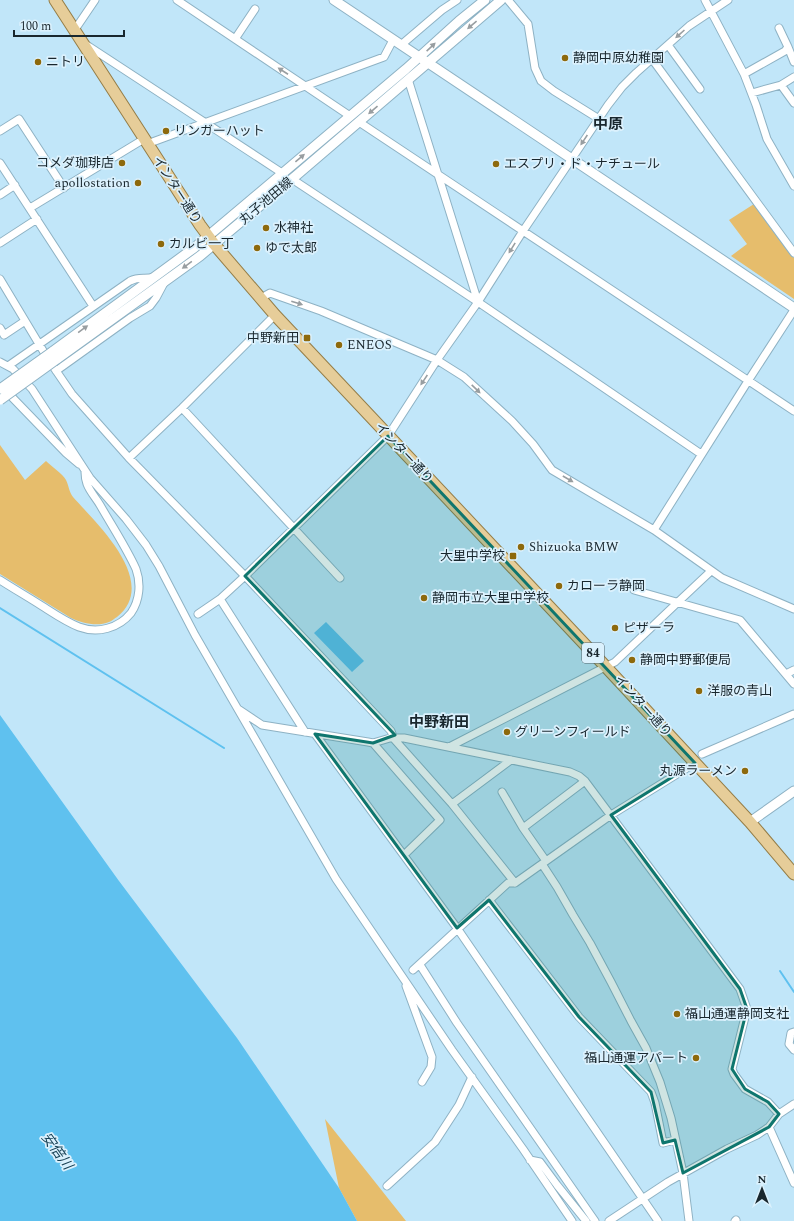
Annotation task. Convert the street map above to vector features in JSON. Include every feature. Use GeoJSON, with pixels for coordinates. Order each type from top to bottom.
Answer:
{"type":"FeatureCollection","features":[{"type":"Feature","properties":{"kind":"main road","name":"インター通り"},"geometry":{"type":"LineString","coordinates":[[55,0],[145,141],[211,240],[275,315],[750,822],[794,874]]}},
{"type":"Feature","properties":{"kind":"street"},"geometry":{"type":"LineString","coordinates":[[74,31],[95,0]]}},
{"type":"Feature","properties":{"kind":"street"},"geometry":{"type":"LineString","coordinates":[[178,0],[350,116]]}},
{"type":"Feature","properties":{"kind":"street"},"geometry":{"type":"LineString","coordinates":[[30,208],[145,141],[205,123],[384,56],[397,42],[457,0]]}},
{"type":"Feature","properties":{"kind":"street","name":"丸子池田線"},"geometry":{"type":"LineString","coordinates":[[0,400],[164,283],[282,173],[419,58],[459,21],[485,0]]}},
{"type":"Feature","properties":{"kind":"street","name":"丸子池田線"},"geometry":{"type":"LineString","coordinates":[[0,389],[153,278],[211,240],[292,179],[501,0]]}},
{"type":"Feature","properties":{"kind":"street"},"geometry":{"type":"LineString","coordinates":[[508,0],[528,24],[533,58],[541,81],[599,119]]}},
{"type":"Feature","properties":{"kind":"street"},"geometry":{"type":"LineString","coordinates":[[705,0],[744,74],[752,93],[766,139],[794,186]]}},
{"type":"Feature","properties":{"kind":"street"},"geometry":{"type":"LineString","coordinates":[[198,614],[220,599],[245,576],[388,436],[437,360],[478,302],[523,231],[622,87],[689,26],[728,0]]}},
{"type":"Feature","properties":{"kind":"street"},"geometry":{"type":"LineString","coordinates":[[337,1],[419,58],[794,309],[654,530]]}},
{"type":"Feature","properties":{"kind":"street"},"geometry":{"type":"LineString","coordinates":[[235,39],[255,9]]}},
{"type":"Feature","properties":{"kind":"street"},"geometry":{"type":"LineString","coordinates":[[778,28],[794,62]]}},
{"type":"Feature","properties":{"kind":"street"},"geometry":{"type":"LineString","coordinates":[[81,41],[282,173]]}},
{"type":"Feature","properties":{"kind":"street"},"geometry":{"type":"LineString","coordinates":[[668,45],[700,89]]}},
{"type":"Feature","properties":{"kind":"street"},"geometry":{"type":"LineString","coordinates":[[744,74],[785,51],[788,47]]}},
{"type":"Feature","properties":{"kind":"street"},"geometry":{"type":"LineString","coordinates":[[652,59],[794,253]]}},
{"type":"Feature","properties":{"kind":"street"},"geometry":{"type":"LineString","coordinates":[[752,93],[780,85],[794,77]]}},
{"type":"Feature","properties":{"kind":"street"},"geometry":{"type":"LineString","coordinates":[[408,79],[478,302]]}},
{"type":"Feature","properties":{"kind":"street"},"geometry":{"type":"LineString","coordinates":[[780,85],[794,103]]}},
{"type":"Feature","properties":{"kind":"street"},"geometry":{"type":"LineString","coordinates":[[0,131],[19,119],[64,188]]}},
{"type":"Feature","properties":{"kind":"street"},"geometry":{"type":"LineString","coordinates":[[359,122],[794,411]]}},
{"type":"Feature","properties":{"kind":"street"},"geometry":{"type":"LineString","coordinates":[[0,163],[93,306]]}},
{"type":"Feature","properties":{"kind":"street"},"geometry":{"type":"LineString","coordinates":[[292,179],[478,302],[701,454]]}},
{"type":"Feature","properties":{"kind":"street"},"geometry":{"type":"LineString","coordinates":[[0,195],[15,185]]}},
{"type":"Feature","properties":{"kind":"street"},"geometry":{"type":"LineString","coordinates":[[0,243],[37,219]]}},
{"type":"Feature","properties":{"kind":"street"},"geometry":{"type":"LineString","coordinates":[[8,366],[130,281],[137,278],[153,278]]}},
{"type":"Feature","properties":{"kind":"street"},"geometry":{"type":"LineString","coordinates":[[0,280],[39,345],[72,394],[129,458],[245,576],[391,731],[394,739],[452,804],[515,883]]}},
{"type":"Feature","properties":{"kind":"street"},"geometry":{"type":"LineString","coordinates":[[56,371],[130,318],[150,306],[164,283]]}},
{"type":"Feature","properties":{"kind":"street"},"geometry":{"type":"LineString","coordinates":[[261,298],[270,294],[321,311],[437,360],[464,377],[512,421],[533,444],[552,470],[654,530],[722,578],[794,609]]}},
{"type":"Feature","properties":{"kind":"street"},"geometry":{"type":"LineString","coordinates":[[129,458],[182,408],[275,315]]}},
{"type":"Feature","properties":{"kind":"street"},"geometry":{"type":"LineString","coordinates":[[0,328],[4,334],[25,321]]}},
{"type":"Feature","properties":{"kind":"street"},"geometry":{"type":"LineString","coordinates":[[0,362],[13,370],[32,389],[90,478],[126,519],[146,545],[159,566],[195,635],[336,879],[572,1221]]}},
{"type":"Feature","properties":{"kind":"street"},"geometry":{"type":"LineString","coordinates":[[0,386],[66,453],[84,468],[87,485],[128,553],[136,570],[139,584],[139,596],[135,607],[128,617],[111,628],[99,630],[79,627],[56,615],[0,580]]}},
{"type":"Feature","properties":{"kind":"street"},"geometry":{"type":"LineString","coordinates":[[182,408],[340,578]]}},
{"type":"Feature","properties":{"kind":"street"},"geometry":{"type":"LineString","coordinates":[[449,747],[615,662],[711,571]]}},
{"type":"Feature","properties":{"kind":"street"},"geometry":{"type":"LineString","coordinates":[[634,590],[740,620],[794,684]]}},
{"type":"Feature","properties":{"kind":"street"},"geometry":{"type":"LineString","coordinates":[[220,599],[305,732]]}},
{"type":"Feature","properties":{"kind":"street"},"geometry":{"type":"LineString","coordinates":[[786,674],[794,670]]}},
{"type":"Feature","properties":{"kind":"street"},"geometry":{"type":"LineString","coordinates":[[236,707],[262,725],[373,743],[390,738],[404,738],[570,772],[580,776],[611,815],[740,989],[747,1009],[732,1068],[734,1074],[745,1090],[768,1102],[779,1114]]}},
{"type":"Feature","properties":{"kind":"street"},"geometry":{"type":"LineString","coordinates":[[702,754],[794,714]]}},
{"type":"Feature","properties":{"kind":"street"},"geometry":{"type":"LineString","coordinates":[[315,734],[457,928],[658,1221]]}},
{"type":"Feature","properties":{"kind":"street"},"geometry":{"type":"LineString","coordinates":[[373,743],[440,820],[404,856]]}},
{"type":"Feature","properties":{"kind":"street"},"geometry":{"type":"LineString","coordinates":[[452,804],[511,760]]}},
{"type":"Feature","properties":{"kind":"street"},"geometry":{"type":"LineString","coordinates":[[414,970],[457,928],[508,883],[515,883],[611,815],[695,763]]}},
{"type":"Feature","properties":{"kind":"street"},"geometry":{"type":"LineString","coordinates":[[523,828],[585,781]]}},
{"type":"Feature","properties":{"kind":"street"},"geometry":{"type":"LineString","coordinates":[[750,822],[794,791]]}},
{"type":"Feature","properties":{"kind":"street"},"geometry":{"type":"LineString","coordinates":[[502,792],[590,943],[630,1021],[646,1048],[660,1082],[675,1140],[683,1173],[689,1221]]}},
{"type":"Feature","properties":{"kind":"street"},"geometry":{"type":"LineString","coordinates":[[490,900],[580,1017],[651,1092],[655,1103],[663,1143],[675,1140]]}},
{"type":"Feature","properties":{"kind":"street"},"geometry":{"type":"LineString","coordinates":[[420,964],[457,1023],[595,1221]]}},
{"type":"Feature","properties":{"kind":"street"},"geometry":{"type":"LineString","coordinates":[[405,980],[407,990],[432,1057],[431,1067],[422,1082]]}},
{"type":"Feature","properties":{"kind":"street"},"geometry":{"type":"LineString","coordinates":[[794,1032],[791,1033],[789,1044],[794,1050]]}},
{"type":"Feature","properties":{"kind":"street"},"geometry":{"type":"LineString","coordinates":[[387,1186],[435,1142],[459,1105],[472,1078]]}},
{"type":"Feature","properties":{"kind":"street"},"geometry":{"type":"LineString","coordinates":[[464,1096],[480,1088]]}},
{"type":"Feature","properties":{"kind":"street"},"geometry":{"type":"LineString","coordinates":[[610,1221],[683,1173],[757,1135],[769,1127],[779,1114],[794,1104]]}},
{"type":"Feature","properties":{"kind":"street"},"geometry":{"type":"LineString","coordinates":[[769,1127],[794,1183]]}},
{"type":"Feature","properties":{"kind":"street"},"geometry":{"type":"LineString","coordinates":[[530,1160],[540,1162],[586,1221]]}},
{"type":"Feature","properties":{"kind":"highlighted area"},"geometry":{"type":"Polygon","coordinates":[[[388,436],[695,763],[611,815],[740,989],[747,1009],[732,1069],[745,1089],[768,1102],[779,1114],[769,1127],[683,1173],[675,1140],[663,1143],[651,1092],[579,1017],[489,900],[457,928],[315,734],[373,743],[395,735],[245,576],[388,436]]]}},
{"type":"Feature","properties":{"kind":"shaded area"},"geometry":{"type":"Polygon","coordinates":[[[754,204],[794,258],[794,299],[731,256],[747,244],[729,220],[754,204]]]}},
{"type":"Feature","properties":{"kind":"shaded area"},"geometry":{"type":"Polygon","coordinates":[[[0,445],[25,480],[46,461],[60,473],[66,480],[73,497],[96,522],[120,554],[128,571],[132,587],[128,603],[117,617],[111,621],[95,624],[85,623],[71,618],[0,574],[0,445]]]}},
{"type":"Feature","properties":{"kind":"shaded area"},"geometry":{"type":"Polygon","coordinates":[[[325,1119],[406,1221],[357,1221],[339,1188],[325,1119]]]}},
{"type":"Feature","properties":{"kind":"water"},"geometry":{"type":"Polygon","coordinates":[[[326,622],[364,661],[352,672],[314,633],[326,622]]]}},
{"type":"Feature","properties":{"kind":"water","name":"安倍川"},"geometry":{"type":"Polygon","coordinates":[[[0,715],[119,881],[237,1038],[339,1188],[357,1221],[0,1221],[0,715]]]}},
{"type":"Feature","properties":{"kind":"waterway"},"geometry":{"type":"LineString","coordinates":[[0,608],[224,748]]}},
{"type":"Feature","properties":{"kind":"waterway"},"geometry":{"type":"LineString","coordinates":[[780,971],[794,992]]}},
{"type":"Feature","properties":{"kind":"place","name":"静岡中原幼稚園"},"geometry":{"type":"Point","coordinates":[565,58]}},
{"type":"Feature","properties":{"kind":"place","name":"ニトリ"},"geometry":{"type":"Point","coordinates":[38,62]}},
{"type":"Feature","properties":{"kind":"place","name":"リンガーハット"},"geometry":{"type":"Point","coordinates":[166,131]}},
{"type":"Feature","properties":{"kind":"place","name":"コメダ珈琲店"},"geometry":{"type":"Point","coordinates":[122,163]}},
{"type":"Feature","properties":{"kind":"place","name":"エスプリ・ド・ナチュール"},"geometry":{"type":"Point","coordinates":[496,164]}},
{"type":"Feature","properties":{"kind":"place","name":"apollostation"},"geometry":{"type":"Point","coordinates":[138,183]}},
{"type":"Feature","properties":{"kind":"place","name":"水神社"},"geometry":{"type":"Point","coordinates":[266,228]}},
{"type":"Feature","properties":{"kind":"place","name":"カルビ一丁"},"geometry":{"type":"Point","coordinates":[161,244]}},
{"type":"Feature","properties":{"kind":"place","name":"ゆで太郎"},"geometry":{"type":"Point","coordinates":[257,248]}},
{"type":"Feature","properties":{"kind":"place","name":"中野新田"},"geometry":{"type":"Point","coordinates":[307,338]}},
{"type":"Feature","properties":{"kind":"place","name":"ENEOS"},"geometry":{"type":"Point","coordinates":[339,345]}},
{"type":"Feature","properties":{"kind":"place","name":"Shizuoka BMW"},"geometry":{"type":"Point","coordinates":[521,547]}},
{"type":"Feature","properties":{"kind":"place","name":"大里中学校"},"geometry":{"type":"Point","coordinates":[513,556]}},
{"type":"Feature","properties":{"kind":"place","name":"カローラ静岡"},"geometry":{"type":"Point","coordinates":[559,586]}},
{"type":"Feature","properties":{"kind":"place","name":"静岡市立大里中学校"},"geometry":{"type":"Point","coordinates":[424,598]}},
{"type":"Feature","properties":{"kind":"place","name":"ピザーラ"},"geometry":{"type":"Point","coordinates":[615,628]}},
{"type":"Feature","properties":{"kind":"place","name":"静岡中野郵便局"},"geometry":{"type":"Point","coordinates":[632,660]}},
{"type":"Feature","properties":{"kind":"place","name":"洋服の青山"},"geometry":{"type":"Point","coordinates":[699,691]}},
{"type":"Feature","properties":{"kind":"place","name":"グリーンフィールド"},"geometry":{"type":"Point","coordinates":[507,732]}},
{"type":"Feature","properties":{"kind":"place","name":"丸源ラーメン"},"geometry":{"type":"Point","coordinates":[745,771]}},
{"type":"Feature","properties":{"kind":"place","name":"福山通運静岡支社"},"geometry":{"type":"Point","coordinates":[677,1014]}},
{"type":"Feature","properties":{"kind":"place","name":"福山通運アパート"},"geometry":{"type":"Point","coordinates":[696,1058]}},
{"type":"Feature","properties":{"kind":"district","name":"中原"},"geometry":{"type":"Point","coordinates":[608,124]}},
{"type":"Feature","properties":{"kind":"district","name":"中野新田"},"geometry":{"type":"Point","coordinates":[439,722]}}]}
